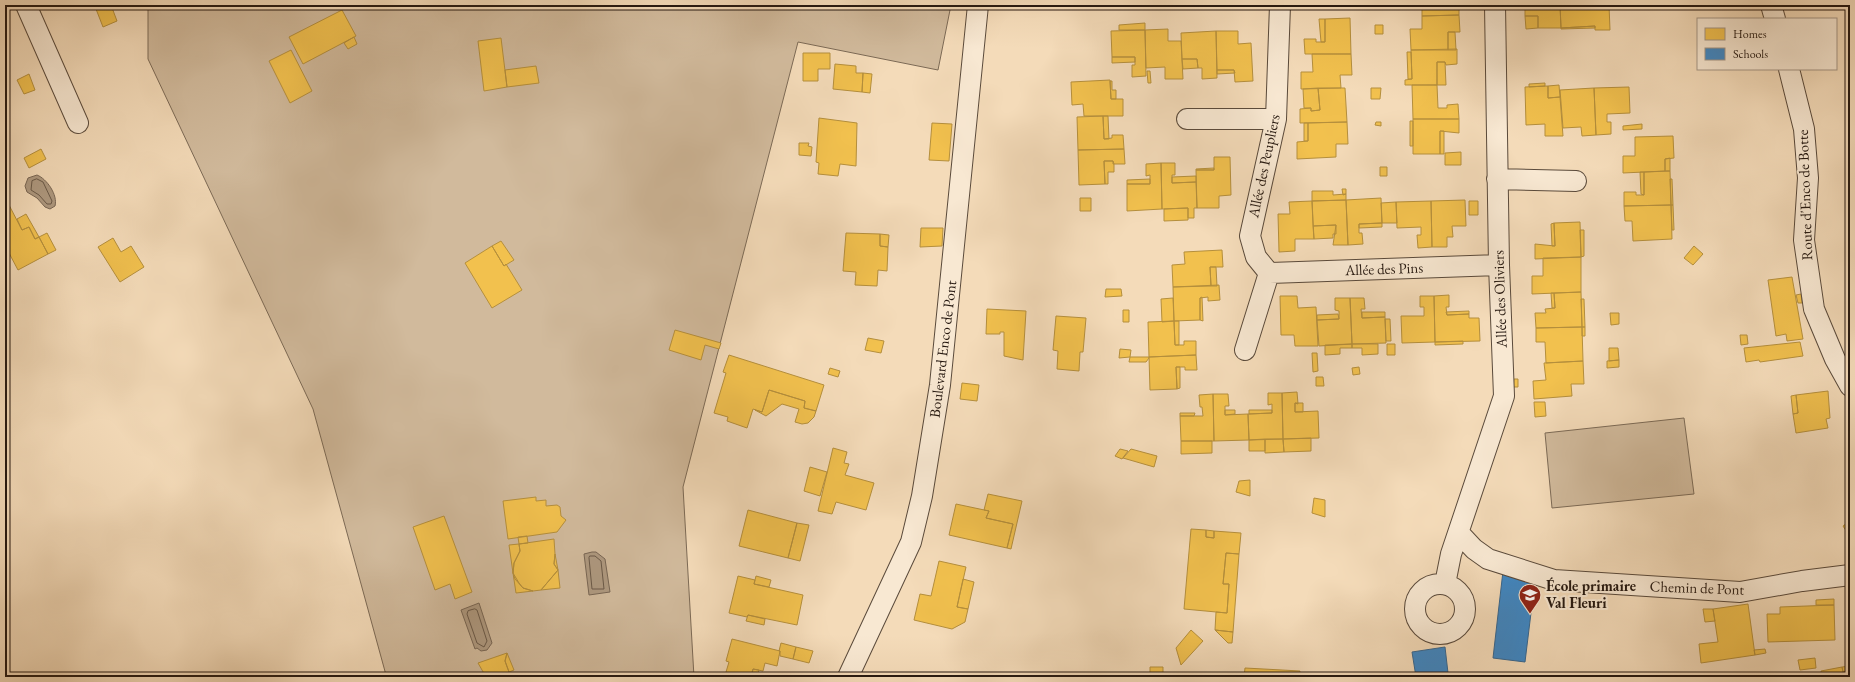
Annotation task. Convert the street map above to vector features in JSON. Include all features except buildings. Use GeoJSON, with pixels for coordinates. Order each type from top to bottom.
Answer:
{"type":"FeatureCollection","features":[{"type":"Feature","properties":{"kind":"street"},"geometry":{"type":"LineString","coordinates":[[26,5],[78,123]]}},
{"type":"Feature","properties":{"kind":"street","name":"Boulevard Enco de Pont"},"geometry":{"type":"LineString","coordinates":[[848,677],[911,542],[922,496],[940,385],[978,5]]}},
{"type":"Feature","properties":{"kind":"street","name":"Allée des Peupliers"},"geometry":{"type":"LineString","coordinates":[[1269,273],[1256,257],[1250,236],[1276,119],[1280,5]]}},
{"type":"Feature","properties":{"kind":"street","name":"Allée des Oliviers"},"geometry":{"type":"LineString","coordinates":[[1445,584],[1451,554],[1460,533],[1504,396],[1497,179],[1495,5]]}},
{"type":"Feature","properties":{"kind":"street"},"geometry":{"type":"LineString","coordinates":[[1771,5],[1775,18]]}},
{"type":"Feature","properties":{"kind":"street","name":"Route d'Enco de Botte"},"geometry":{"type":"LineString","coordinates":[[1790,70],[1804,129],[1808,178],[1804,240],[1814,309],[1835,359],[1850,386]]}},
{"type":"Feature","properties":{"kind":"street"},"geometry":{"type":"LineString","coordinates":[[1187,119],[1276,119]]}},
{"type":"Feature","properties":{"kind":"street"},"geometry":{"type":"LineString","coordinates":[[1497,179],[1576,180]]}},
{"type":"Feature","properties":{"kind":"street","name":"Allée des Pins"},"geometry":{"type":"LineString","coordinates":[[1269,273],[1499,265]]}},
{"type":"Feature","properties":{"kind":"street"},"geometry":{"type":"LineString","coordinates":[[1245,350],[1269,273]]}},
{"type":"Feature","properties":{"kind":"street","name":"Chemin de Pont"},"geometry":{"type":"LineString","coordinates":[[1460,533],[1474,549],[1488,559],[1554,580],[1740,592],[1802,581],[1850,575]]}},
{"type":"Feature","properties":{"kind":"shaded area"},"geometry":{"type":"Polygon","coordinates":[[[148,5],[951,5],[938,70],[798,42],[683,487],[694,677],[383,677],[386,675],[313,409],[148,59],[148,5]]]}},
{"type":"Feature","properties":{"kind":"shaded area"},"geometry":{"type":"Polygon","coordinates":[[[1684,418],[1694,494],[1552,508],[1545,433],[1684,418]]]}},
{"type":"Feature","properties":{"kind":"water"},"geometry":{"type":"Polygon","coordinates":[[[37,175],[48,184],[55,197],[55,206],[50,209],[45,207],[37,198],[27,192],[25,186],[28,178],[37,175]]]}},
{"type":"Feature","properties":{"kind":"water"},"geometry":{"type":"Polygon","coordinates":[[[596,552],[605,559],[610,592],[589,595],[584,554],[596,552]]]}},
{"type":"Feature","properties":{"kind":"water"},"geometry":{"type":"Polygon","coordinates":[[[479,603],[492,643],[487,650],[481,651],[477,648],[475,649],[461,610],[479,603]]]}},
{"type":"Feature","properties":{"kind":"place","name":"École primaire Val Fleuri"},"geometry":{"type":"Point","coordinates":[1530,614]}}]}
